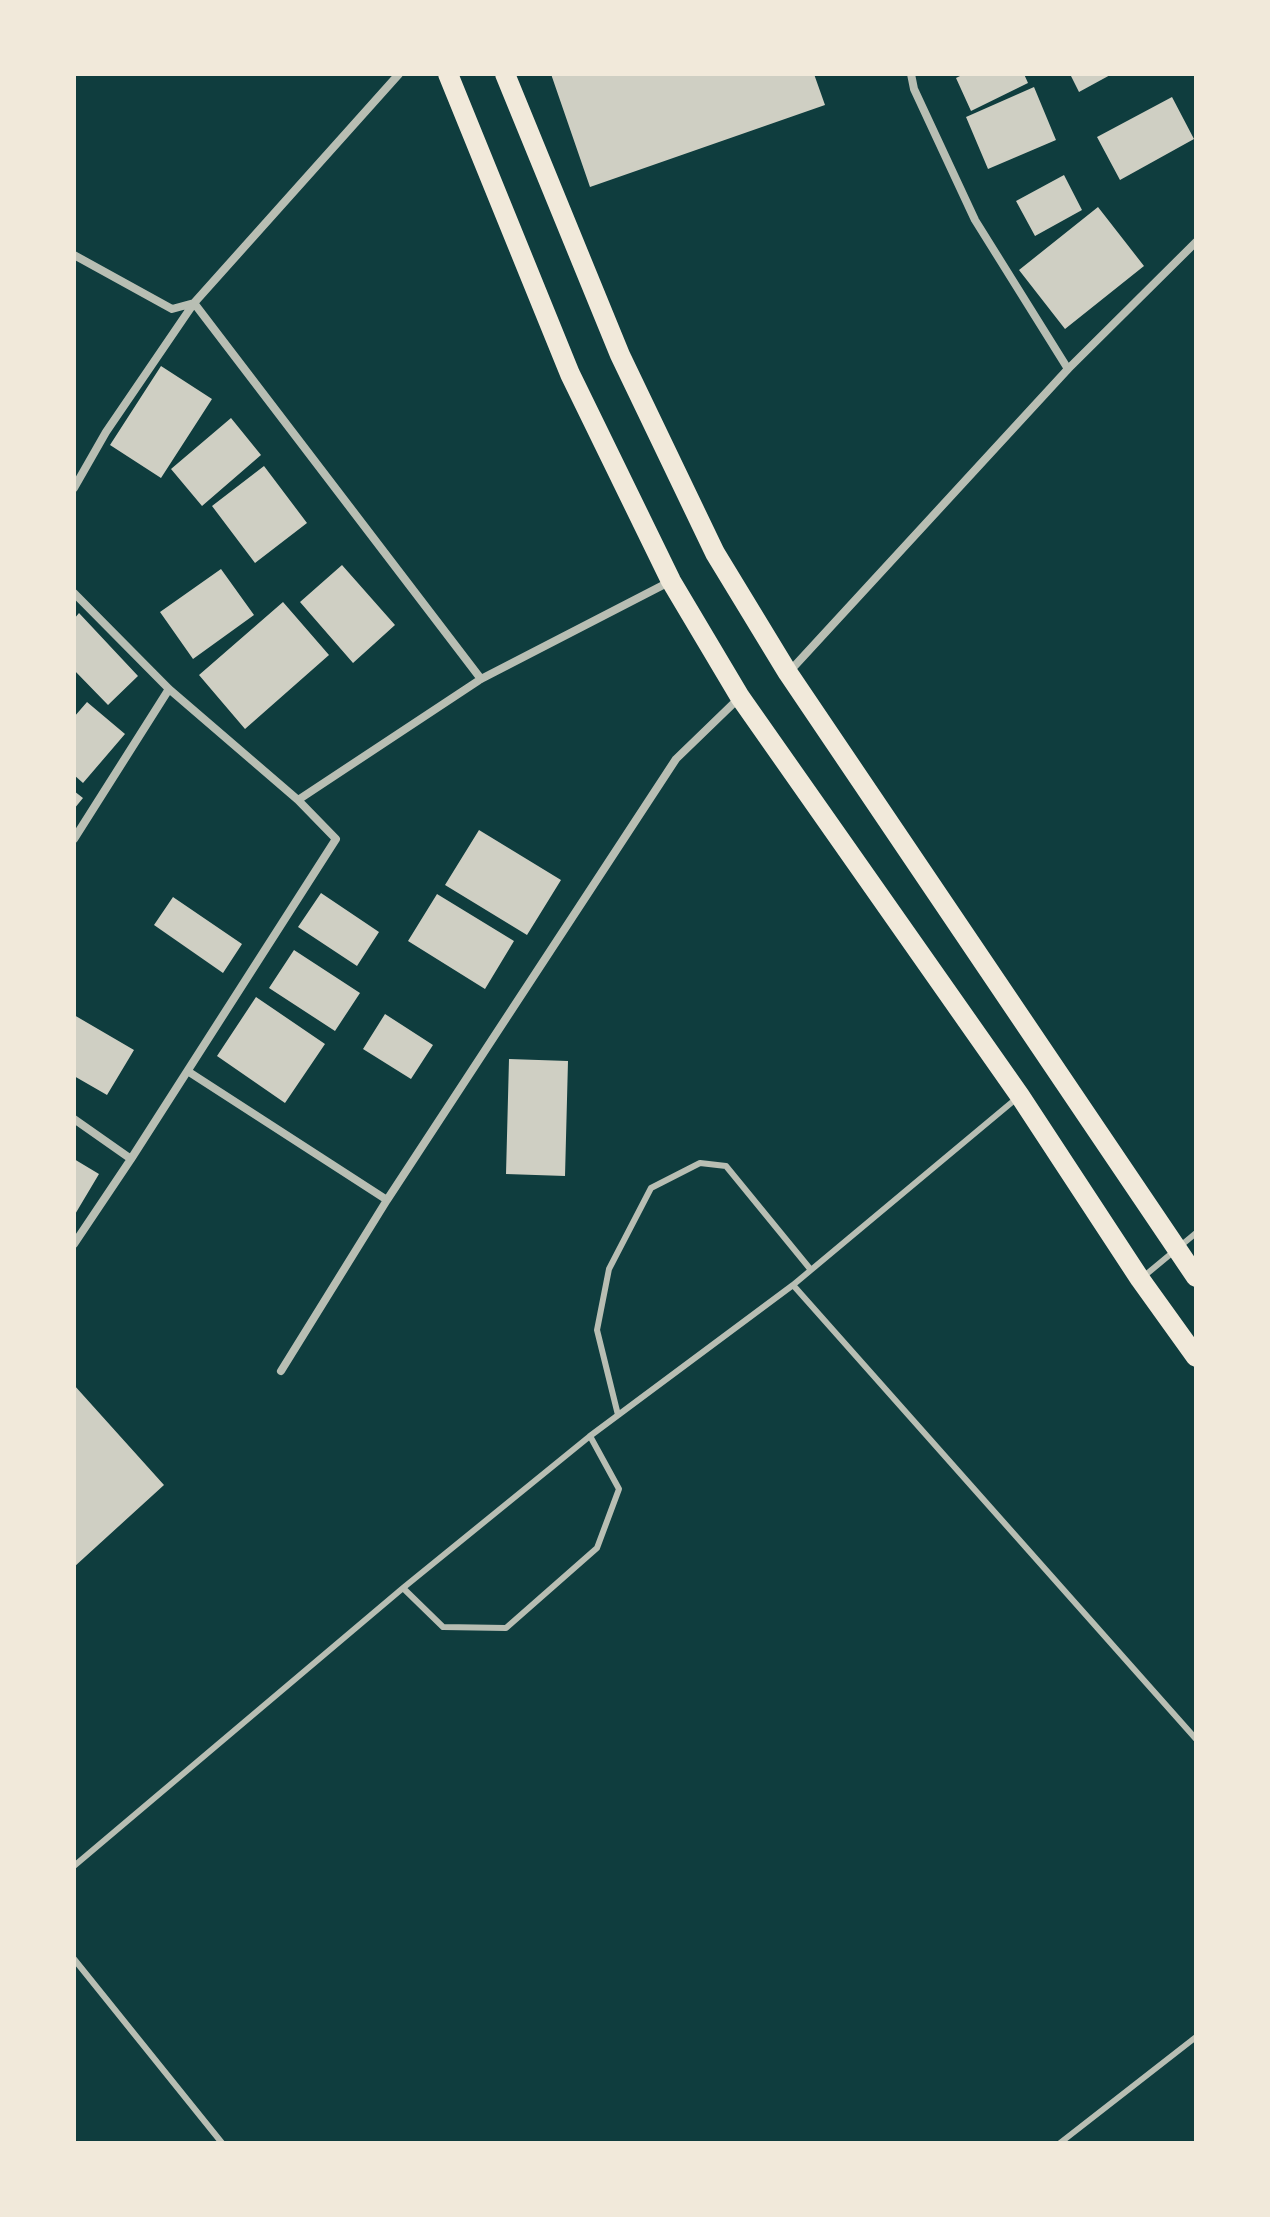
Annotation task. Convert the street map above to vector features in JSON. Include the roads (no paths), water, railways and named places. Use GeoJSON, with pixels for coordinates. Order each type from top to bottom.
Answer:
{"type":"FeatureCollection","features":[{"type":"Feature","properties":{"kind":"main road"},"geometry":{"type":"LineString","coordinates":[[448,74],[570,374],[671,581],[740,697],[1020,1096],[1140,1279],[1196,1357]]}},
{"type":"Feature","properties":{"kind":"main road"},"geometry":{"type":"LineString","coordinates":[[505,74],[620,355],[715,553],[788,673],[1196,1277]]}},
{"type":"Feature","properties":{"kind":"street"},"geometry":{"type":"LineString","coordinates":[[74,488],[106,432],[194,303],[399,74]]}},
{"type":"Feature","properties":{"kind":"street"},"geometry":{"type":"LineString","coordinates":[[911,74],[914,89],[975,220],[1068,369]]}},
{"type":"Feature","properties":{"kind":"street"},"geometry":{"type":"LineString","coordinates":[[788,673],[1068,369],[1196,242]]}},
{"type":"Feature","properties":{"kind":"street"},"geometry":{"type":"LineString","coordinates":[[74,255],[172,309],[194,303]]}},
{"type":"Feature","properties":{"kind":"street"},"geometry":{"type":"LineString","coordinates":[[194,303],[481,679]]}},
{"type":"Feature","properties":{"kind":"street"},"geometry":{"type":"LineString","coordinates":[[298,800],[481,679],[671,581]]}},
{"type":"Feature","properties":{"kind":"street"},"geometry":{"type":"LineString","coordinates":[[74,593],[169,689],[298,800],[336,839],[189,1072],[74,1244]]}},
{"type":"Feature","properties":{"kind":"street"},"geometry":{"type":"LineString","coordinates":[[74,839],[169,689]]}},
{"type":"Feature","properties":{"kind":"street"},"geometry":{"type":"LineString","coordinates":[[281,1371],[387,1200],[676,759],[740,697]]}},
{"type":"Feature","properties":{"kind":"street"},"geometry":{"type":"LineString","coordinates":[[189,1072],[387,1200]]}},
{"type":"Feature","properties":{"kind":"street"},"geometry":{"type":"LineString","coordinates":[[74,1119],[131,1159]]}},
{"type":"Feature","properties":{"kind":"lane"},"geometry":{"type":"LineString","coordinates":[[74,1866],[403,1588],[590,1436],[793,1285],[1020,1096]]}},
{"type":"Feature","properties":{"kind":"lane"},"geometry":{"type":"LineString","coordinates":[[618,1415],[597,1330],[609,1269],[651,1188],[700,1163],[726,1166],[811,1270]]}},
{"type":"Feature","properties":{"kind":"lane"},"geometry":{"type":"LineString","coordinates":[[1140,1279],[1196,1233]]}},
{"type":"Feature","properties":{"kind":"lane"},"geometry":{"type":"LineString","coordinates":[[793,1285],[1196,1739]]}},
{"type":"Feature","properties":{"kind":"lane"},"geometry":{"type":"LineString","coordinates":[[403,1588],[443,1627],[506,1628],[597,1548],[619,1489],[590,1436]]}},
{"type":"Feature","properties":{"kind":"lane"},"geometry":{"type":"LineString","coordinates":[[74,1959],[222,2143]]}},
{"type":"Feature","properties":{"kind":"lane"},"geometry":{"type":"LineString","coordinates":[[1060,2143],[1196,2037]]}}]}
